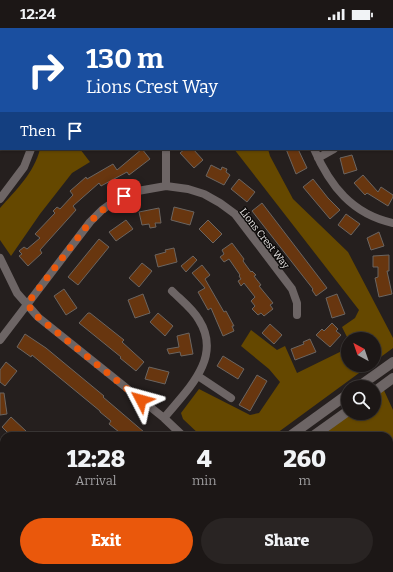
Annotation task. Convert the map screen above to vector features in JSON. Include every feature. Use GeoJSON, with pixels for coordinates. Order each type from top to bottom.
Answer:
{"type":"FeatureCollection","features":[{"type":"Feature","properties":{"kind":"street"},"geometry":{"type":"LineString","coordinates":[[0,199],[24,167],[31,150]]}},
{"type":"Feature","properties":{"kind":"street"},"geometry":{"type":"LineString","coordinates":[[166,150],[166,186]]}},
{"type":"Feature","properties":{"kind":"street"},"geometry":{"type":"LineString","coordinates":[[314,150],[333,184],[347,200],[374,218],[393,223]]}},
{"type":"Feature","properties":{"kind":"street"},"geometry":{"type":"LineString","coordinates":[[318,158],[332,150]]}},
{"type":"Feature","properties":{"kind":"street","name":"Lions Crest Way"},"geometry":{"type":"LineString","coordinates":[[0,340],[90,222],[102,210],[116,200],[132,192],[166,186],[188,189],[204,194],[235,214],[292,289],[297,303],[298,315]]}},
{"type":"Feature","properties":{"kind":"street"},"geometry":{"type":"LineString","coordinates":[[0,258],[17,292],[38,317],[164,418],[178,432]]}},
{"type":"Feature","properties":{"kind":"street"},"geometry":{"type":"LineString","coordinates":[[164,418],[198,376],[203,368],[207,355],[206,334],[195,313],[172,291]]}},
{"type":"Feature","properties":{"kind":"street"},"geometry":{"type":"LineString","coordinates":[[368,380],[393,362]]}},
{"type":"Feature","properties":{"kind":"street"},"geometry":{"type":"LineString","coordinates":[[198,376],[231,398]]}},
{"type":"Feature","properties":{"kind":"street"},"geometry":{"type":"LineString","coordinates":[[381,387],[393,378]]}},
{"type":"Feature","properties":{"kind":"street"},"geometry":{"type":"LineString","coordinates":[[296,432],[341,399]]}},
{"type":"Feature","properties":{"kind":"street"},"geometry":{"type":"LineString","coordinates":[[319,432],[341,416]]}},
{"type":"Feature","properties":{"kind":"shaded area"},"geometry":{"type":"Polygon","coordinates":[[[40,150],[81,150],[90,162],[72,173],[40,214],[11,256],[0,240],[0,208],[18,188],[29,173],[40,150]]]}},
{"type":"Feature","properties":{"kind":"shaded area"},"geometry":{"type":"Polygon","coordinates":[[[235,150],[268,150],[293,199],[348,252],[393,338],[393,348],[381,357],[381,332],[344,332],[342,327],[355,318],[359,310],[235,150]]]}},
{"type":"Feature","properties":{"kind":"shaded area"},"geometry":{"type":"Polygon","coordinates":[[[251,330],[277,350],[285,346],[297,373],[341,351],[341,372],[360,372],[350,380],[341,380],[341,386],[278,432],[197,432],[183,419],[181,413],[199,389],[250,415],[259,413],[280,382],[269,369],[241,346],[251,330]]]}},
{"type":"Feature","properties":{"kind":"shaded area"},"geometry":{"type":"Polygon","coordinates":[[[382,386],[393,410],[393,432],[319,432],[341,418],[341,420],[381,420],[382,386]]]}},
{"type":"Feature","properties":{"kind":"building"},"geometry":{"type":"Polygon","coordinates":[[[141,150],[143,150],[150,159],[129,175],[127,172],[101,186],[99,183],[73,206],[76,210],[40,250],[42,253],[28,266],[19,256],[22,254],[19,251],[24,247],[27,249],[40,238],[35,234],[55,213],[53,211],[57,207],[60,209],[73,195],[70,191],[86,177],[87,179],[113,164],[117,170],[141,150]]]}},
{"type":"Feature","properties":{"kind":"building"},"geometry":{"type":"Polygon","coordinates":[[[184,150],[194,150],[203,160],[194,168],[180,153],[184,150]]]}},
{"type":"Feature","properties":{"kind":"building"},"geometry":{"type":"Polygon","coordinates":[[[286,150],[298,150],[307,168],[296,174],[286,150]]]}},
{"type":"Feature","properties":{"kind":"building"},"geometry":{"type":"Polygon","coordinates":[[[352,155],[357,170],[344,174],[340,158],[352,155]]]}},
{"type":"Feature","properties":{"kind":"building"},"geometry":{"type":"Polygon","coordinates":[[[211,165],[221,170],[222,167],[227,169],[226,172],[230,175],[224,185],[206,176],[211,165]]]}},
{"type":"Feature","properties":{"kind":"building"},"geometry":{"type":"Polygon","coordinates":[[[363,175],[378,192],[381,187],[393,195],[388,206],[367,193],[365,195],[354,183],[363,175]]]}},
{"type":"Feature","properties":{"kind":"building"},"geometry":{"type":"Polygon","coordinates":[[[239,179],[255,192],[247,202],[231,189],[239,179]]]}},
{"type":"Feature","properties":{"kind":"building"},"geometry":{"type":"Polygon","coordinates":[[[313,179],[340,210],[330,219],[303,187],[313,179]]]}},
{"type":"Feature","properties":{"kind":"building"},"geometry":{"type":"Polygon","coordinates":[[[262,203],[327,288],[316,296],[312,290],[313,289],[252,211],[262,203]]]}},
{"type":"Feature","properties":{"kind":"building"},"geometry":{"type":"Polygon","coordinates":[[[174,207],[194,212],[190,225],[171,220],[174,207]]]}},
{"type":"Feature","properties":{"kind":"building"},"geometry":{"type":"Polygon","coordinates":[[[159,208],[161,223],[155,223],[156,227],[150,228],[149,224],[142,225],[139,212],[159,208]]]}},
{"type":"Feature","properties":{"kind":"building"},"geometry":{"type":"Polygon","coordinates":[[[346,214],[360,224],[351,235],[338,225],[346,214]]]}},
{"type":"Feature","properties":{"kind":"building"},"geometry":{"type":"Polygon","coordinates":[[[126,220],[133,229],[116,241],[109,232],[126,220]]]}},
{"type":"Feature","properties":{"kind":"building"},"geometry":{"type":"Polygon","coordinates":[[[208,220],[222,234],[213,243],[199,229],[208,220]]]}},
{"type":"Feature","properties":{"kind":"building"},"geometry":{"type":"Polygon","coordinates":[[[379,232],[384,246],[371,250],[367,238],[379,232]]]}},
{"type":"Feature","properties":{"kind":"building"},"geometry":{"type":"Polygon","coordinates":[[[99,239],[109,247],[78,285],[68,277],[99,239]]]}},
{"type":"Feature","properties":{"kind":"building"},"geometry":{"type":"Polygon","coordinates":[[[232,243],[244,259],[243,261],[251,272],[252,271],[256,275],[254,276],[261,285],[259,286],[273,303],[270,305],[273,309],[264,316],[261,313],[258,315],[252,309],[255,306],[251,301],[255,297],[244,283],[241,286],[238,281],[241,279],[239,276],[240,275],[229,259],[224,262],[220,257],[224,254],[222,250],[232,243]]]}},
{"type":"Feature","properties":{"kind":"building"},"geometry":{"type":"Polygon","coordinates":[[[174,248],[177,262],[158,267],[155,255],[166,252],[165,250],[174,248]]]}},
{"type":"Feature","properties":{"kind":"building"},"geometry":{"type":"Polygon","coordinates":[[[389,255],[389,271],[387,271],[392,294],[379,297],[375,278],[378,277],[378,267],[373,267],[373,256],[389,255]]]}},
{"type":"Feature","properties":{"kind":"building"},"geometry":{"type":"Polygon","coordinates":[[[193,256],[197,260],[186,272],[181,266],[193,256]]]}},
{"type":"Feature","properties":{"kind":"building"},"geometry":{"type":"Polygon","coordinates":[[[142,263],[152,271],[139,287],[129,278],[142,263]]]}},
{"type":"Feature","properties":{"kind":"building"},"geometry":{"type":"Polygon","coordinates":[[[202,265],[210,275],[205,279],[234,326],[232,326],[234,331],[223,336],[211,308],[208,310],[198,292],[205,288],[192,273],[202,265]]]}},
{"type":"Feature","properties":{"kind":"building"},"geometry":{"type":"Polygon","coordinates":[[[64,289],[77,308],[66,315],[54,296],[64,289]]]}},
{"type":"Feature","properties":{"kind":"building"},"geometry":{"type":"Polygon","coordinates":[[[143,294],[150,313],[135,318],[128,300],[143,294]]]}},
{"type":"Feature","properties":{"kind":"building"},"geometry":{"type":"Polygon","coordinates":[[[337,294],[345,314],[332,318],[326,298],[337,294]]]}},
{"type":"Feature","properties":{"kind":"building"},"geometry":{"type":"Polygon","coordinates":[[[88,313],[90,313],[124,340],[122,342],[144,362],[136,371],[79,323],[88,313]]]}},
{"type":"Feature","properties":{"kind":"building"},"geometry":{"type":"Polygon","coordinates":[[[158,313],[173,326],[165,336],[150,322],[158,313]]]}},
{"type":"Feature","properties":{"kind":"building"},"geometry":{"type":"Polygon","coordinates":[[[332,323],[338,329],[336,331],[341,335],[330,347],[316,335],[322,329],[324,331],[332,323]]]}},
{"type":"Feature","properties":{"kind":"building"},"geometry":{"type":"Polygon","coordinates":[[[270,324],[282,335],[274,344],[262,333],[270,324]]]}},
{"type":"Feature","properties":{"kind":"building"},"geometry":{"type":"Polygon","coordinates":[[[189,333],[193,354],[181,356],[180,352],[169,354],[167,349],[179,347],[177,336],[189,333]]]}},
{"type":"Feature","properties":{"kind":"building"},"geometry":{"type":"Polygon","coordinates":[[[25,334],[46,348],[104,396],[103,397],[144,432],[119,432],[109,424],[111,421],[100,411],[32,355],[31,357],[17,347],[25,334]]]}},
{"type":"Feature","properties":{"kind":"building"},"geometry":{"type":"Polygon","coordinates":[[[310,339],[316,352],[295,360],[291,349],[304,344],[303,342],[310,339]]]}},
{"type":"Feature","properties":{"kind":"building"},"geometry":{"type":"Polygon","coordinates":[[[223,356],[244,369],[238,379],[217,366],[223,356]]]}},
{"type":"Feature","properties":{"kind":"building"},"geometry":{"type":"Polygon","coordinates":[[[6,362],[17,371],[5,386],[0,382],[0,370],[6,362]]]}},
{"type":"Feature","properties":{"kind":"building"},"geometry":{"type":"Polygon","coordinates":[[[149,367],[169,372],[165,384],[145,379],[149,367]]]}},
{"type":"Feature","properties":{"kind":"building"},"geometry":{"type":"Polygon","coordinates":[[[257,375],[267,381],[250,411],[239,405],[257,375]]]}},
{"type":"Feature","properties":{"kind":"building"},"geometry":{"type":"Polygon","coordinates":[[[0,393],[4,393],[7,414],[0,415],[0,393]]]}},
{"type":"Feature","properties":{"kind":"building"},"geometry":{"type":"Polygon","coordinates":[[[11,417],[26,431],[7,432],[2,427],[11,417]]]}},
{"type":"Feature","properties":{"kind":"route"},"geometry":{"type":"LineString","coordinates":[[124,196],[102,210],[90,222],[27,304],[38,317],[141,400]]}}]}
